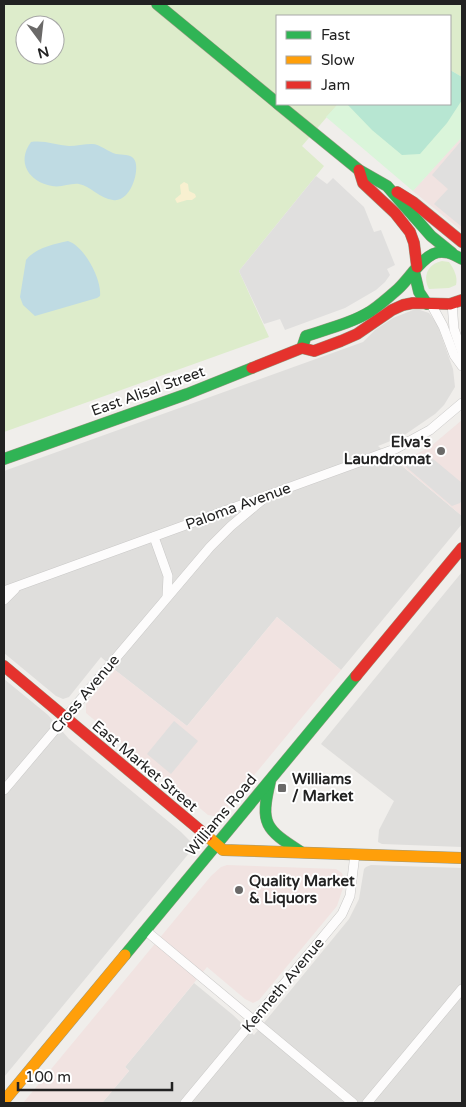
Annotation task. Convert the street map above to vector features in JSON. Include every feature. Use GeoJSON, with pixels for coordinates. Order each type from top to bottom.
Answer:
{"type":"FeatureCollection","features":[{"type":"Feature","properties":{"kind":"main road"},"geometry":{"type":"LineString","coordinates":[[157,4],[276,101]]}},
{"type":"Feature","properties":{"kind":"main road"},"geometry":{"type":"LineString","coordinates":[[280,105],[359,170],[413,202],[462,242]]}},
{"type":"Feature","properties":{"kind":"main road"},"geometry":{"type":"LineString","coordinates":[[359,170],[363,183],[395,213],[410,232],[414,243],[419,292],[429,304]]}},
{"type":"Feature","properties":{"kind":"main road"},"geometry":{"type":"LineString","coordinates":[[387,186],[431,236],[462,259]]}},
{"type":"Feature","properties":{"kind":"main road","name":"East Alisal Street"},"geometry":{"type":"LineString","coordinates":[[302,348],[306,336],[357,318],[371,311],[399,288],[433,254],[442,252],[452,253]]}},
{"type":"Feature","properties":{"kind":"main road","name":"East Alisal Street"},"geometry":{"type":"LineString","coordinates":[[4,459],[187,394],[302,348],[314,351],[329,346],[357,334],[398,307],[413,303],[429,304],[458,300]]}},
{"type":"Feature","properties":{"kind":"main road"},"geometry":{"type":"LineString","coordinates":[[322,330],[323,339],[329,346]]}},
{"type":"Feature","properties":{"kind":"main road","name":"Williams Road"},"geometry":{"type":"LineString","coordinates":[[4,1101],[462,548]]}},
{"type":"Feature","properties":{"kind":"main road","name":"East Market Street"},"geometry":{"type":"LineString","coordinates":[[4,666],[64,718],[144,782],[174,810],[225,850],[462,858]]}},
{"type":"Feature","properties":{"kind":"main road"},"geometry":{"type":"LineString","coordinates":[[271,778],[264,807],[266,822],[275,835],[300,852]]}},
{"type":"Feature","properties":{"kind":"street"},"geometry":{"type":"LineString","coordinates":[[458,300],[454,329],[462,352],[461,364]]}},
{"type":"Feature","properties":{"kind":"street"},"geometry":{"type":"LineString","coordinates":[[429,304],[443,326],[454,355],[461,364]]}},
{"type":"Feature","properties":{"kind":"street","name":"Paloma Avenue"},"geometry":{"type":"LineString","coordinates":[[4,591],[402,446],[430,430],[462,403]]}},
{"type":"Feature","properties":{"kind":"street","name":"Cross Avenue"},"geometry":{"type":"LineString","coordinates":[[4,790],[166,597],[220,536],[266,496]]}},
{"type":"Feature","properties":{"kind":"street"},"geometry":{"type":"LineString","coordinates":[[154,537],[168,576],[166,597]]}},
{"type":"Feature","properties":{"kind":"street"},"geometry":{"type":"LineString","coordinates":[[4,600],[19,585]]}},
{"type":"Feature","properties":{"kind":"street","name":"Kenneth Avenue"},"geometry":{"type":"LineString","coordinates":[[185,1103],[342,914],[351,890],[355,854]]}},
{"type":"Feature","properties":{"kind":"street"},"geometry":{"type":"LineString","coordinates":[[145,930],[352,1103]]}},
{"type":"Feature","properties":{"kind":"street"},"geometry":{"type":"LineString","coordinates":[[367,1103],[462,989]]}},
{"type":"Feature","properties":{"kind":"shaded area"},"geometry":{"type":"Polygon","coordinates":[[[462,137],[462,231],[413,191],[462,137]]]}},
{"type":"Feature","properties":{"kind":"shaded area"},"geometry":{"type":"Polygon","coordinates":[[[462,140],[462,227],[434,204],[448,189],[432,175],[462,140]]]}},
{"type":"Feature","properties":{"kind":"shaded area"},"geometry":{"type":"Polygon","coordinates":[[[316,176],[327,184],[333,178],[364,207],[374,232],[381,230],[395,265],[387,269],[390,275],[376,290],[345,308],[285,330],[280,319],[264,324],[239,271],[316,176]]]}},
{"type":"Feature","properties":{"kind":"shaded area"},"geometry":{"type":"Polygon","coordinates":[[[413,310],[429,313],[437,324],[453,369],[455,387],[444,405],[435,414],[403,436],[378,446],[462,516],[462,524],[341,670],[277,617],[187,726],[101,657],[69,697],[63,699],[56,696],[4,653],[4,471],[363,342],[375,330],[393,318],[413,310]]]}},
{"type":"Feature","properties":{"kind":"shaded area"},"geometry":{"type":"Polygon","coordinates":[[[462,420],[462,516],[399,463],[430,447],[462,420]]]}},
{"type":"Feature","properties":{"kind":"shaded area"},"geometry":{"type":"Polygon","coordinates":[[[426,453],[462,483],[462,500],[460,503],[452,506],[405,466],[421,458],[426,453]]]}},
{"type":"Feature","properties":{"kind":"shaded area"},"geometry":{"type":"Polygon","coordinates":[[[462,572],[462,847],[382,844],[378,842],[379,830],[394,801],[321,744],[462,572]]]}},
{"type":"Feature","properties":{"kind":"shaded area"},"geometry":{"type":"Polygon","coordinates":[[[277,617],[341,670],[218,817],[208,815],[86,713],[86,704],[115,670],[187,726],[277,617]]]}},
{"type":"Feature","properties":{"kind":"shaded area"},"geometry":{"type":"Polygon","coordinates":[[[4,679],[48,715],[69,739],[181,832],[190,841],[192,846],[190,852],[4,1077],[4,679]]]}},
{"type":"Feature","properties":{"kind":"shaded area"},"geometry":{"type":"Polygon","coordinates":[[[174,721],[198,741],[171,774],[147,754],[174,721]]]}},
{"type":"Feature","properties":{"kind":"shaded area"},"geometry":{"type":"Polygon","coordinates":[[[227,865],[336,869],[342,873],[344,885],[337,906],[259,1000],[253,1003],[245,999],[207,967],[125,1067],[129,1071],[102,1103],[23,1103],[211,876],[221,867],[227,865]]]}},
{"type":"Feature","properties":{"kind":"shaded area"},"geometry":{"type":"Polygon","coordinates":[[[371,865],[462,868],[462,1103],[102,1103],[129,1071],[125,1067],[194,983],[254,1035],[349,919],[359,899],[364,869],[371,865]]]}},
{"type":"Feature","properties":{"kind":"green space"},"geometry":{"type":"Polygon","coordinates":[[[4,4],[462,4],[462,77],[451,71],[451,15],[276,15],[276,105],[337,105],[302,146],[324,166],[239,271],[269,337],[4,432],[4,4]]]}},
{"type":"Feature","properties":{"kind":"green space"},"geometry":{"type":"Polygon","coordinates":[[[451,71],[462,77],[462,137],[413,191],[326,117],[337,105],[451,105],[451,71]]]}},
{"type":"Feature","properties":{"kind":"green space"},"geometry":{"type":"Polygon","coordinates":[[[451,71],[462,77],[462,100],[447,123],[420,154],[402,155],[372,130],[348,105],[451,105],[451,71]]]}},
{"type":"Feature","properties":{"kind":"green space"},"geometry":{"type":"Polygon","coordinates":[[[442,261],[449,262],[452,267],[456,276],[456,285],[449,288],[429,289],[426,275],[433,265],[442,261]]]}},
{"type":"Feature","properties":{"kind":"sand"},"geometry":{"type":"Polygon","coordinates":[[[184,182],[188,184],[189,191],[195,194],[196,197],[192,200],[177,203],[175,199],[181,194],[180,185],[184,182]]]}},
{"type":"Feature","properties":{"kind":"water"},"geometry":{"type":"Polygon","coordinates":[[[31,142],[69,146],[95,144],[116,154],[131,156],[136,163],[133,184],[125,196],[113,200],[79,184],[55,186],[44,184],[31,176],[25,164],[27,149],[31,142]]]}},
{"type":"Feature","properties":{"kind":"water"},"geometry":{"type":"Polygon","coordinates":[[[68,241],[80,249],[91,264],[98,281],[100,296],[35,316],[23,305],[20,297],[26,260],[34,252],[68,241]]]}},
{"type":"Feature","properties":{"kind":"traffic: fast"},"geometry":{"type":"LineString","coordinates":[[157,4],[276,102]]}},
{"type":"Feature","properties":{"kind":"traffic: fast"},"geometry":{"type":"LineString","coordinates":[[279,105],[359,170],[387,186],[431,236],[452,253]]}},
{"type":"Feature","properties":{"kind":"traffic: fast"},"geometry":{"type":"LineString","coordinates":[[302,348],[306,336],[348,322],[374,309],[398,289],[433,254],[444,252],[462,259]]}},
{"type":"Feature","properties":{"kind":"traffic: fast"},"geometry":{"type":"LineString","coordinates":[[414,271],[419,292],[427,304]]}},
{"type":"Feature","properties":{"kind":"traffic: fast"},"geometry":{"type":"LineString","coordinates":[[4,459],[187,394],[252,368]]}},
{"type":"Feature","properties":{"kind":"traffic: fast"},"geometry":{"type":"LineString","coordinates":[[125,955],[356,676]]}},
{"type":"Feature","properties":{"kind":"traffic: fast"},"geometry":{"type":"LineString","coordinates":[[270,782],[266,807],[268,824],[280,837],[301,852]]}},
{"type":"Feature","properties":{"kind":"traffic: slow"},"geometry":{"type":"LineString","coordinates":[[207,836],[223,850],[462,858]]}},
{"type":"Feature","properties":{"kind":"traffic: slow"},"geometry":{"type":"LineString","coordinates":[[4,1101],[125,955]]}},
{"type":"Feature","properties":{"kind":"traffic: jam"},"geometry":{"type":"LineString","coordinates":[[359,170],[363,183],[395,213],[410,232],[414,243],[417,267]]}},
{"type":"Feature","properties":{"kind":"traffic: jam"},"geometry":{"type":"LineString","coordinates":[[397,192],[413,202],[462,242]]}},
{"type":"Feature","properties":{"kind":"traffic: jam"},"geometry":{"type":"LineString","coordinates":[[252,368],[302,348],[314,351],[341,341],[357,334],[392,310],[403,305],[413,303],[450,304],[462,300]]}},
{"type":"Feature","properties":{"kind":"traffic: jam"},"geometry":{"type":"LineString","coordinates":[[356,676],[462,548]]}},
{"type":"Feature","properties":{"kind":"traffic: jam"},"geometry":{"type":"LineString","coordinates":[[4,666],[207,836]]}},
{"type":"Feature","properties":{"kind":"place","name":"Elva's Laundromat"},"geometry":{"type":"Point","coordinates":[441,451]}},
{"type":"Feature","properties":{"kind":"place","name":"Williams / Market"},"geometry":{"type":"Point","coordinates":[282,788]}},
{"type":"Feature","properties":{"kind":"place","name":"Quality Market & Liquors"},"geometry":{"type":"Point","coordinates":[239,890]}}]}
